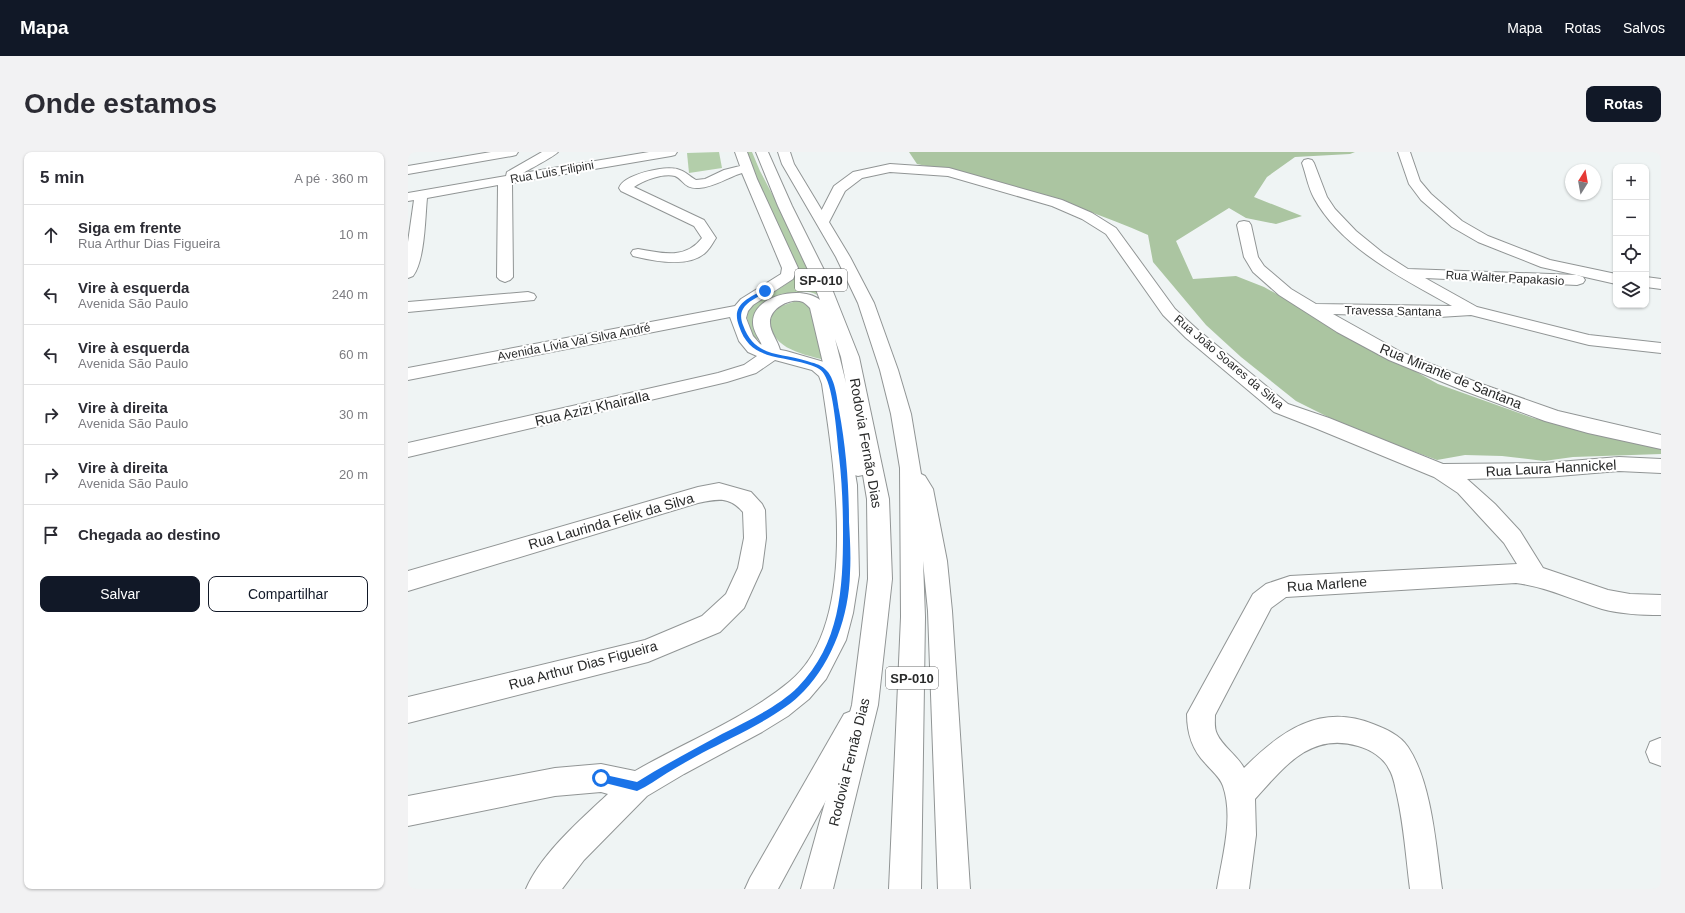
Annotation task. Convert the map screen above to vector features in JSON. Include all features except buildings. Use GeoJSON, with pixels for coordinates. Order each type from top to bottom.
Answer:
{"type":"FeatureCollection","features":[{"type":"Feature","properties":{"kind":"main road"},"geometry":{"type":"LineString","coordinates":[[408,170],[512,152]]}},
{"type":"Feature","properties":{"kind":"main road","name":"Rua Luis Filipini"},"geometry":{"type":"LineString","coordinates":[[504,180],[524,166],[552,152]]}},
{"type":"Feature","properties":{"kind":"main road","name":"Rua Luis Filipini"},"geometry":{"type":"LineString","coordinates":[[414,196],[671,152]]}},
{"type":"Feature","properties":{"kind":"main road"},"geometry":{"type":"LineString","coordinates":[[542,889],[573,849],[637,786],[674,764],[752,723],[778,707],[800,690],[817,670],[833,640],[841,613],[847,575],[845,478],[831,384],[827,373],[818,366],[762,351],[749,343],[745,337],[738,318],[740,310],[746,302],[788,276],[790,268],[741,152]]}},
{"type":"Feature","properties":{"kind":"main road","name":"Rodovia Fernão Dias"},"geometry":{"type":"LineString","coordinates":[[762,152],[785,206],[818,274],[850,357],[878,499],[880,579],[865,705],[818,889]]}},
{"type":"Feature","properties":{"kind":"main road","name":"SP-010"},"geometry":{"type":"LineString","coordinates":[[784,152],[788,164],[843,257],[870,314],[891,377],[901,414],[910,468],[913,617],[905,889]]}},
{"type":"Feature","properties":{"kind":"main road"},"geometry":{"type":"LineString","coordinates":[[1404,152],[1414,181],[1426,197],[1457,224],[1483,239],[1546,264],[1611,278]]}},
{"type":"Feature","properties":{"kind":"main road"},"geometry":{"type":"LineString","coordinates":[[1308,163],[1320,198],[1330,212],[1351,234],[1378,256],[1404,273],[1471,310],[1590,340],[1661,348]]}},
{"type":"Feature","properties":{"kind":"main road"},"geometry":{"type":"LineString","coordinates":[[638,253],[670,258],[690,255],[701,249],[709,238],[699,223],[626,188],[627,185],[642,176],[674,173],[680,174],[688,182],[696,184],[706,183],[731,172],[747,168]]}},
{"type":"Feature","properties":{"kind":"main road","name":"Rua João Soares da Silva"},"geometry":{"type":"LineString","coordinates":[[823,221],[839,189],[858,175],[890,168],[949,172],[1057,202],[1088,216],[1111,231],[1149,282],[1169,312],[1192,334],[1281,408],[1322,423],[1441,472],[1465,488],[1487,510],[1512,538],[1536,575]]}},
{"type":"Feature","properties":{"kind":"main road"},"geometry":{"type":"LineString","coordinates":[[504,180],[505,277]]}},
{"type":"Feature","properties":{"kind":"main road"},"geometry":{"type":"LineString","coordinates":[[408,273],[414,253],[414,196]]}},
{"type":"Feature","properties":{"kind":"main road","name":"Rua Mirante de Santana"},"geometry":{"type":"LineString","coordinates":[[1244,225],[1247,242],[1258,269],[1285,292],[1343,328],[1395,356],[1469,386],[1552,416],[1588,426],[1661,442]]}},
{"type":"Feature","properties":{"kind":"main road","name":"Rua Walter Papakasio"},"geometry":{"type":"LineString","coordinates":[[1404,273],[1570,281],[1611,278]]}},
{"type":"Feature","properties":{"kind":"main road"},"geometry":{"type":"LineString","coordinates":[[1649,282],[1661,284]]}},
{"type":"Feature","properties":{"kind":"main road"},"geometry":{"type":"LineString","coordinates":[[408,307],[528,297]]}},
{"type":"Feature","properties":{"kind":"main road"},"geometry":{"type":"LineString","coordinates":[[771,354],[771,346],[761,323],[762,315],[766,309],[774,304],[794,298],[806,298],[818,307],[863,490],[878,499]]}},
{"type":"Feature","properties":{"kind":"main road","name":"Avenida Lívia Val Silva André"},"geometry":{"type":"LineString","coordinates":[[408,374],[740,310]]}},
{"type":"Feature","properties":{"kind":"main road","name":"Travessa Santana"},"geometry":{"type":"LineString","coordinates":[[1316,310],[1439,312],[1471,310]]}},
{"type":"Feature","properties":{"kind":"main road","name":"Rua Azizi Khairalla"},"geometry":{"type":"LineString","coordinates":[[408,450],[721,378],[750,368],[771,354]]}},
{"type":"Feature","properties":{"kind":"main road","name":"Rua Laura Hannickel"},"geometry":{"type":"LineString","coordinates":[[1441,472],[1546,470],[1619,464],[1661,466]]}},
{"type":"Feature","properties":{"kind":"main road"},"geometry":{"type":"LineString","coordinates":[[910,468],[922,489],[935,561],[940,619],[954,889]]}},
{"type":"Feature","properties":{"kind":"main road","name":"Rua Laurinda Felix da Silva"},"geometry":{"type":"LineString","coordinates":[[408,581],[691,497],[719,491],[743,498],[754,510],[754,538],[750,568]]}},
{"type":"Feature","properties":{"kind":"main road","name":"Rua Arthur Dias Figueira"},"geometry":{"type":"LineString","coordinates":[[408,710],[648,651],[711,624],[735,601],[750,568]]}},
{"type":"Feature","properties":{"kind":"main road","name":"Rua Marlene"},"geometry":{"type":"LineString","coordinates":[[1233,889],[1241,808],[1240,794],[1236,780],[1228,768],[1208,747],[1202,735],[1200,725],[1201,714],[1262,601],[1268,594],[1278,588],[1290,586],[1496,573],[1536,575],[1602,598],[1626,604],[1661,605]]}},
{"type":"Feature","properties":{"kind":"main road"},"geometry":{"type":"LineString","coordinates":[[761,889],[865,705]]}},
{"type":"Feature","properties":{"kind":"main road"},"geometry":{"type":"LineString","coordinates":[[1240,794],[1270,760],[1292,743],[1313,733],[1332,729],[1357,730],[1381,740],[1398,758],[1408,782],[1426,889]]}},
{"type":"Feature","properties":{"kind":"main road"},"geometry":{"type":"LineString","coordinates":[[408,811],[555,782],[601,778],[637,786]]}},
{"type":"Feature","properties":{"kind":"green space"},"geometry":{"type":"Polygon","coordinates":[[[719,152],[722,168],[689,173],[687,153],[719,152]]]}},
{"type":"Feature","properties":{"kind":"green space"},"geometry":{"type":"Polygon","coordinates":[[[746,152],[752,152],[760,171],[781,211],[815,286],[817,295],[798,292],[766,304],[761,341],[753,337],[747,318],[748,310],[760,300],[789,282],[797,271],[746,152]]]}},
{"type":"Feature","properties":{"kind":"green space"},"geometry":{"type":"Polygon","coordinates":[[[909,152],[1355,152],[1350,154],[1295,157],[1267,177],[1254,197],[1302,216],[1276,224],[1246,218],[1229,208],[1176,241],[1193,279],[1236,276],[1264,287],[1438,384],[1533,418],[1612,436],[1661,445],[1661,454],[1573,457],[1544,461],[1502,456],[1465,455],[1437,460],[1350,428],[1296,401],[1241,357],[1206,325],[1153,262],[1148,235],[1092,213],[1005,185],[917,164],[909,152]]]}},
{"type":"Feature","properties":{"kind":"green space"},"geometry":{"type":"Polygon","coordinates":[[[796,301],[809,303],[825,360],[795,351],[779,342],[774,335],[768,314],[778,307],[796,301]]]}},
{"type":"Feature","properties":{"kind":"route"},"geometry":{"type":"LineString","coordinates":[[601,778],[637,786],[674,764],[752,723],[778,707],[800,690],[817,670],[833,640],[841,613],[847,575],[847,533],[846,485],[831,384],[827,373],[818,366],[792,358],[766,353],[754,348],[749,343],[745,337],[738,318],[740,310],[746,302],[765,291]]}}]}
